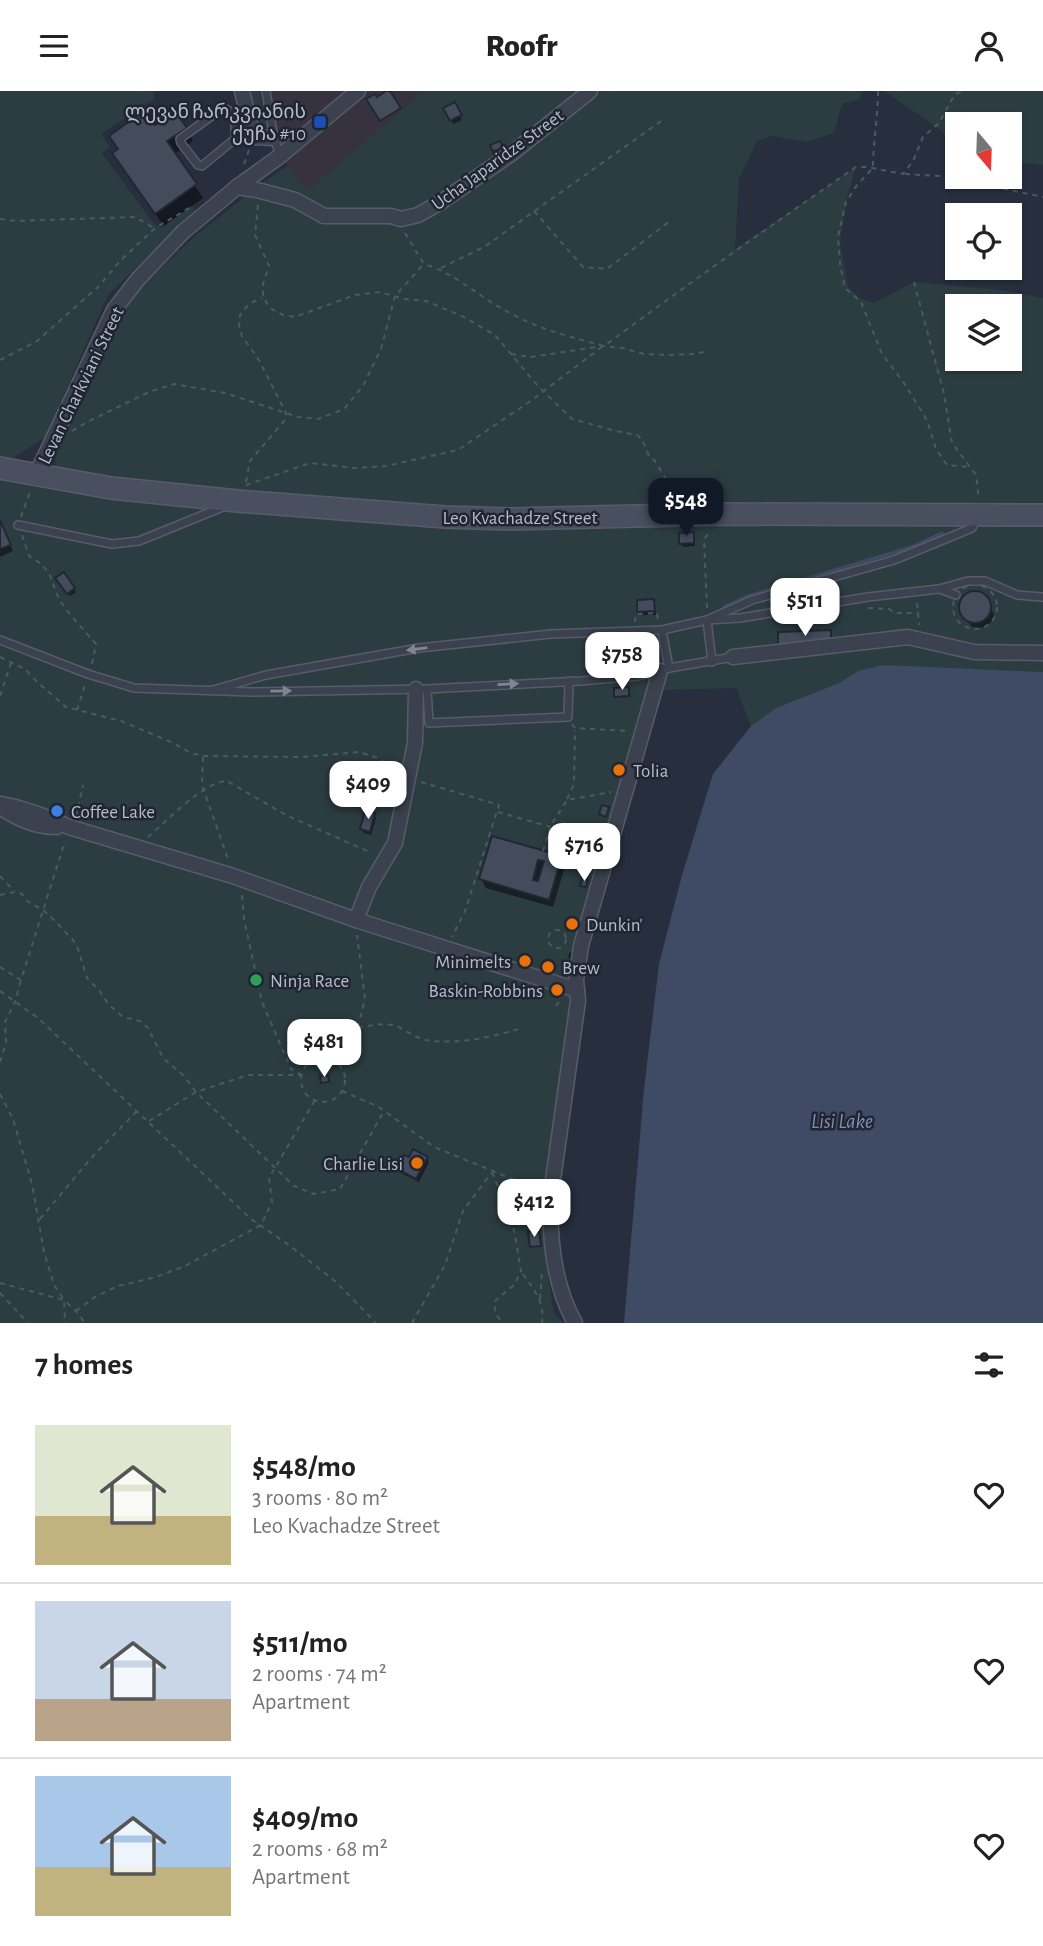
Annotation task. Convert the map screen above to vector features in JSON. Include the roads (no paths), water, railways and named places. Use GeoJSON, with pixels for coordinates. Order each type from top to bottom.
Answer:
{"type":"FeatureCollection","features":[{"type":"Feature","properties":{"kind":"main road","name":"Leo Kvachadze Street"},"geometry":{"type":"LineString","coordinates":[[0,468],[111,488],[241,492],[445,517],[509,519],[723,514],[1043,515]]}},
{"type":"Feature","properties":{"kind":"street"},"geometry":{"type":"LineString","coordinates":[[242,91],[253,137],[274,138]]}},
{"type":"Feature","properties":{"kind":"street","name":"Levan Charkviani Street"},"geometry":{"type":"LineString","coordinates":[[36,475],[114,310],[138,279],[183,232],[358,91]]}},
{"type":"Feature","properties":{"kind":"street","name":"Ucha Japaridze Street"},"geometry":{"type":"LineString","coordinates":[[237,187],[295,200],[324,216],[391,216],[401,219],[418,215],[511,154],[590,91]]}},
{"type":"Feature","properties":{"kind":"street"},"geometry":{"type":"LineString","coordinates":[[733,657],[908,637],[974,653],[1043,653]]}},
{"type":"Feature","properties":{"kind":"street"},"geometry":{"type":"LineString","coordinates":[[575,1323],[561,1289],[550,1232],[551,1194],[578,1001],[581,946],[625,789],[664,670]]}},
{"type":"Feature","properties":{"kind":"street"},"geometry":{"type":"LineString","coordinates":[[356,920],[369,887],[395,843],[415,743],[422,689]]}},
{"type":"Feature","properties":{"kind":"street"},"geometry":{"type":"LineString","coordinates":[[0,805],[15,806],[71,827],[237,878],[356,920],[577,990]]}},
{"type":"Feature","properties":{"kind":"lane"},"geometry":{"type":"LineString","coordinates":[[266,91],[280,156]]}},
{"type":"Feature","properties":{"kind":"lane"},"geometry":{"type":"LineString","coordinates":[[236,138],[234,114],[226,109],[220,110],[180,139],[182,146],[198,165],[202,166],[236,138],[253,137]]}},
{"type":"Feature","properties":{"kind":"lane"},"geometry":{"type":"LineString","coordinates":[[18,525],[111,544],[139,541],[241,492]]}},
{"type":"Feature","properties":{"kind":"lane"},"geometry":{"type":"LineString","coordinates":[[707,621],[752,600],[920,551],[972,528],[978,515]]}},
{"type":"Feature","properties":{"kind":"lane"},"geometry":{"type":"LineString","coordinates":[[213,690],[266,675],[419,648],[551,634],[607,633],[740,618],[939,589],[968,581],[985,581],[1017,595],[1043,597]]}},
{"type":"Feature","properties":{"kind":"lane"},"geometry":{"type":"LineString","coordinates":[[939,589],[956,595]]}},
{"type":"Feature","properties":{"kind":"lane"},"geometry":{"type":"LineString","coordinates":[[707,621],[712,662]]}},
{"type":"Feature","properties":{"kind":"lane"},"geometry":{"type":"LineString","coordinates":[[660,626],[664,670]]}},
{"type":"Feature","properties":{"kind":"lane"},"geometry":{"type":"LineString","coordinates":[[607,633],[616,640],[620,650],[619,671],[612,677]]}},
{"type":"Feature","properties":{"kind":"lane"},"geometry":{"type":"LineString","coordinates":[[0,641],[134,688],[252,692],[422,689],[638,676],[733,657]]}},
{"type":"Feature","properties":{"kind":"lane"},"geometry":{"type":"LineString","coordinates":[[422,689],[429,723],[568,717],[569,681]]}},
{"type":"Feature","properties":{"kind":"water","name":"Lisi Lake"},"geometry":{"type":"Polygon","coordinates":[[[883,665],[1043,672],[1043,1323],[624,1323],[644,1089],[659,964],[682,875],[713,774],[751,726],[776,708],[839,683],[858,671],[883,665]]]}},
{"type":"Feature","properties":{"kind":"waterway"},"geometry":{"type":"LineString","coordinates":[[724,607],[746,597],[912,547],[942,533]]}},
{"type":"Feature","properties":{"kind":"place","name":"ლევან ჩარკვიანის ქუჩა #10"},"geometry":{"type":"Point","coordinates":[320,122]}},
{"type":"Feature","properties":{"kind":"place","name":"Tolia"},"geometry":{"type":"Point","coordinates":[619,770]}},
{"type":"Feature","properties":{"kind":"place","name":"Coffee Lake"},"geometry":{"type":"Point","coordinates":[57,811]}},
{"type":"Feature","properties":{"kind":"place","name":"Dunkin'"},"geometry":{"type":"Point","coordinates":[572,924]}},
{"type":"Feature","properties":{"kind":"place","name":"Minimelts"},"geometry":{"type":"Point","coordinates":[525,961]}},
{"type":"Feature","properties":{"kind":"place","name":"Brew"},"geometry":{"type":"Point","coordinates":[548,967]}},
{"type":"Feature","properties":{"kind":"place","name":"Ninja Race"},"geometry":{"type":"Point","coordinates":[256,980]}},
{"type":"Feature","properties":{"kind":"place","name":"Baskin-Robbins"},"geometry":{"type":"Point","coordinates":[557,990]}},
{"type":"Feature","properties":{"kind":"place","name":"Charlie Lisi"},"geometry":{"type":"Point","coordinates":[417,1163]}}]}
